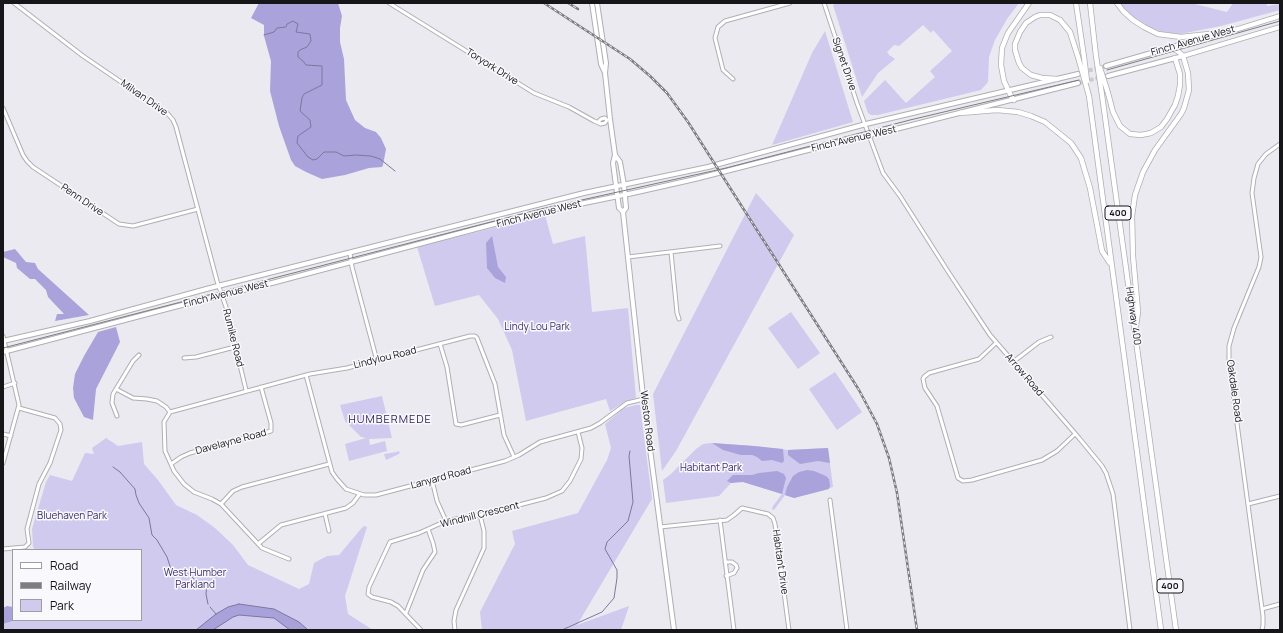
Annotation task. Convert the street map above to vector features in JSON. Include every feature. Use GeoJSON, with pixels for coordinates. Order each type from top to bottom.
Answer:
{"type":"FeatureCollection","features":[{"type":"Feature","properties":{"kind":"highway"},"geometry":{"type":"LineString","coordinates":[[1014,100],[1008,90],[1002,74],[1002,48],[1008,33],[1029,3]]}},
{"type":"Feature","properties":{"kind":"highway","name":"Highway 400"},"geometry":{"type":"LineString","coordinates":[[1076,3],[1161,630]]}},
{"type":"Feature","properties":{"kind":"highway","name":"Highway 400"},"geometry":{"type":"LineString","coordinates":[[1090,3],[1096,56],[1176,630]]}},
{"type":"Feature","properties":{"kind":"highway"},"geometry":{"type":"LineString","coordinates":[[1117,3],[1133,20],[1158,34],[1180,37],[1228,32]]}},
{"type":"Feature","properties":{"kind":"highway"},"geometry":{"type":"LineString","coordinates":[[1057,79],[1035,77],[1026,72],[1018,63],[1015,44],[1020,32],[1026,23],[1040,15],[1050,15],[1060,20],[1070,32],[1089,96]]}},
{"type":"Feature","properties":{"kind":"highway"},"geometry":{"type":"LineString","coordinates":[[1135,332],[1138,312],[1133,256],[1132,216],[1135,195],[1142,172],[1155,150],[1182,114],[1189,90],[1188,73],[1183,56],[1172,48]]}},
{"type":"Feature","properties":{"kind":"highway"},"geometry":{"type":"LineString","coordinates":[[1096,56],[1113,112],[1120,126],[1130,134],[1141,135],[1151,133],[1161,127],[1175,106],[1180,85],[1180,74],[1175,58]]}},
{"type":"Feature","properties":{"kind":"highway"},"geometry":{"type":"LineString","coordinates":[[960,113],[997,110],[1018,112],[1038,118],[1045,122],[1071,143],[1081,158],[1090,188],[1102,251],[1111,264]]}},
{"type":"Feature","properties":{"kind":"main road","name":"Weston Road"},"geometry":{"type":"LineString","coordinates":[[592,3],[601,64],[605,73]]}},
{"type":"Feature","properties":{"kind":"main road","name":"Weston Road"},"geometry":{"type":"LineString","coordinates":[[597,3],[606,63],[605,73],[609,120],[615,155],[613,163],[619,208],[623,212]]}},
{"type":"Feature","properties":{"kind":"main road","name":"Finch Avenue West"},"geometry":{"type":"LineString","coordinates":[[1106,66],[1280,16]]}},
{"type":"Feature","properties":{"kind":"main road","name":"Finch Avenue West"},"geometry":{"type":"LineString","coordinates":[[1108,76],[1183,56],[1280,27]]}},
{"type":"Feature","properties":{"kind":"main road","name":"Finch Avenue West"},"geometry":{"type":"LineString","coordinates":[[4,341],[90,321],[219,286],[584,193],[708,167],[866,124],[1078,74]]}},
{"type":"Feature","properties":{"kind":"main road","name":"Finch Avenue West"},"geometry":{"type":"LineString","coordinates":[[5,352],[536,213],[695,179],[1078,83]]}},
{"type":"Feature","properties":{"kind":"main road","name":"Weston Road"},"geometry":{"type":"LineString","coordinates":[[615,155],[620,162],[624,185],[626,208],[623,212],[628,257],[644,399],[674,630]]}},
{"type":"Feature","properties":{"kind":"street","name":"Milvan Drive"},"geometry":{"type":"LineString","coordinates":[[14,3],[83,56],[168,114],[176,127],[219,286]]}},
{"type":"Feature","properties":{"kind":"street","name":"Toryork Drive"},"geometry":{"type":"LineString","coordinates":[[389,3],[530,90],[569,107],[590,120],[598,122],[604,118],[609,120]]}},
{"type":"Feature","properties":{"kind":"street"},"geometry":{"type":"LineString","coordinates":[[733,79],[723,70],[715,38],[718,26],[725,21],[790,3]]}},
{"type":"Feature","properties":{"kind":"street","name":"Signet Drive"},"geometry":{"type":"LineString","coordinates":[[824,3],[870,134]]}},
{"type":"Feature","properties":{"kind":"street","name":"Penn Drive"},"geometry":{"type":"LineString","coordinates":[[3,108],[27,161],[33,167],[118,224],[133,226],[198,209]]}},
{"type":"Feature","properties":{"kind":"street","name":"Arrow Road"},"geometry":{"type":"LineString","coordinates":[[870,134],[883,173],[929,240],[948,273],[996,343],[1102,466],[1110,483],[1130,630]]}},
{"type":"Feature","properties":{"kind":"street","name":"Oakdale Road"},"geometry":{"type":"LineString","coordinates":[[1262,630],[1262,608],[1229,360],[1229,346],[1234,328],[1259,267],[1261,257],[1252,193],[1254,178],[1258,164],[1266,154],[1280,144]]}},
{"type":"Feature","properties":{"kind":"street"},"geometry":{"type":"LineString","coordinates":[[628,257],[720,246]]}},
{"type":"Feature","properties":{"kind":"street"},"geometry":{"type":"LineString","coordinates":[[671,252],[676,313],[679,318]]}},
{"type":"Feature","properties":{"kind":"street"},"geometry":{"type":"LineString","coordinates":[[350,253],[351,262],[377,361]]}},
{"type":"Feature","properties":{"kind":"street","name":"Rumike Road"},"geometry":{"type":"LineString","coordinates":[[219,286],[246,390]]}},
{"type":"Feature","properties":{"kind":"street"},"geometry":{"type":"LineString","coordinates":[[3,336],[5,352],[19,398],[19,408],[3,463]]}},
{"type":"Feature","properties":{"kind":"street","name":"Lindylou Road"},"geometry":{"type":"LineString","coordinates":[[170,412],[261,386],[306,375],[377,361],[470,336],[477,338],[495,384],[506,440],[514,457]]}},
{"type":"Feature","properties":{"kind":"street"},"geometry":{"type":"LineString","coordinates":[[1013,362],[1039,342],[1051,337]]}},
{"type":"Feature","properties":{"kind":"street"},"geometry":{"type":"LineString","coordinates":[[996,343],[979,359],[929,373],[923,379],[925,388],[937,406],[958,478],[963,481],[970,480],[1042,460],[1057,451],[1075,434]]}},
{"type":"Feature","properties":{"kind":"street"},"geometry":{"type":"LineString","coordinates":[[440,344],[447,367],[456,424],[459,426],[464,425],[500,415]]}},
{"type":"Feature","properties":{"kind":"street"},"geometry":{"type":"LineString","coordinates":[[184,358],[196,357],[236,347]]}},
{"type":"Feature","properties":{"kind":"street"},"geometry":{"type":"LineString","coordinates":[[117,416],[112,403],[112,398],[132,361],[140,355]]}},
{"type":"Feature","properties":{"kind":"street","name":"Lanyard Road"},"geometry":{"type":"LineString","coordinates":[[306,375],[329,464],[334,475],[343,486],[359,494],[376,495],[505,461],[540,442],[591,428],[627,403],[644,399]]}},
{"type":"Feature","properties":{"kind":"street"},"geometry":{"type":"LineString","coordinates":[[3,386],[15,383]]}},
{"type":"Feature","properties":{"kind":"street","name":"Davelayne Road"},"geometry":{"type":"LineString","coordinates":[[171,464],[190,453],[271,431],[271,423],[261,386]]}},
{"type":"Feature","properties":{"kind":"street"},"geometry":{"type":"LineString","coordinates":[[116,389],[133,398],[157,401],[166,407],[170,412],[165,418],[164,424],[165,451],[171,464],[188,488],[221,504],[262,548],[289,558]]}},
{"type":"Feature","properties":{"kind":"street"},"geometry":{"type":"LineString","coordinates":[[3,549],[25,547],[29,543],[27,529],[40,484],[50,463],[61,430],[60,424],[55,418],[19,408]]}},
{"type":"Feature","properties":{"kind":"street","name":"Windhill Crescent"},"geometry":{"type":"LineString","coordinates":[[406,613],[391,602],[372,597],[368,594],[369,587],[390,542],[446,521],[480,515],[546,498],[562,491],[570,481],[581,459],[582,448],[578,432]]}},
{"type":"Feature","properties":{"kind":"street"},"geometry":{"type":"LineString","coordinates":[[3,434],[11,436]]}},
{"type":"Feature","properties":{"kind":"street"},"geometry":{"type":"LineString","coordinates":[[221,504],[233,491],[329,464]]}},
{"type":"Feature","properties":{"kind":"street"},"geometry":{"type":"LineString","coordinates":[[432,480],[437,501],[446,521]]}},
{"type":"Feature","properties":{"kind":"street"},"geometry":{"type":"LineString","coordinates":[[258,544],[281,525],[350,506],[359,494]]}},
{"type":"Feature","properties":{"kind":"street"},"geometry":{"type":"LineString","coordinates":[[1248,504],[1280,496]]}},
{"type":"Feature","properties":{"kind":"street"},"geometry":{"type":"LineString","coordinates":[[830,500],[847,630]]}},
{"type":"Feature","properties":{"kind":"street","name":"Habitant Drive"},"geometry":{"type":"LineString","coordinates":[[660,527],[731,518],[742,508],[764,513],[773,518],[790,630]]}},
{"type":"Feature","properties":{"kind":"street"},"geometry":{"type":"LineString","coordinates":[[325,514],[329,531]]}},
{"type":"Feature","properties":{"kind":"street"},"geometry":{"type":"LineString","coordinates":[[455,630],[454,617],[456,610],[484,548],[484,531],[480,515]]}},
{"type":"Feature","properties":{"kind":"street"},"geometry":{"type":"LineString","coordinates":[[720,520],[724,562],[734,630]]}},
{"type":"Feature","properties":{"kind":"street"},"geometry":{"type":"LineString","coordinates":[[421,630],[406,613],[423,570],[435,552],[428,529]]}},
{"type":"Feature","properties":{"kind":"street"},"geometry":{"type":"LineString","coordinates":[[724,562],[732,562],[737,568],[734,573],[726,576]]}},
{"type":"Feature","properties":{"kind":"street"},"geometry":{"type":"LineString","coordinates":[[1262,608],[1280,604]]}},
{"type":"Feature","properties":{"kind":"green space"},"geometry":{"type":"Polygon","coordinates":[[[836,3],[1019,3],[1007,19],[995,40],[989,57],[988,82],[981,90],[878,115],[871,115],[868,113],[864,101],[885,80],[906,103],[935,77],[930,71],[952,51],[933,30],[931,33],[923,25],[899,46],[894,45],[887,52],[895,59],[878,73],[862,97],[833,5],[836,3]]]}},
{"type":"Feature","properties":{"kind":"green space"},"geometry":{"type":"Polygon","coordinates":[[[1120,3],[1191,3],[1227,12],[1233,3],[1267,3],[1267,6],[1280,4],[1280,10],[1221,26],[1180,34],[1162,32],[1144,25],[1130,15],[1120,3]]]}},
{"type":"Feature","properties":{"kind":"green space"},"geometry":{"type":"Polygon","coordinates":[[[825,31],[853,122],[772,145],[812,53],[825,31]]]}},
{"type":"Feature","properties":{"kind":"green space"},"geometry":{"type":"Polygon","coordinates":[[[756,193],[794,235],[676,451],[662,471],[653,394],[756,193]]]}},
{"type":"Feature","properties":{"kind":"green space","name":"Lindy Lou Park"},"geometry":{"type":"Polygon","coordinates":[[[545,215],[553,244],[585,236],[592,312],[628,308],[636,398],[626,401],[610,411],[606,399],[526,421],[512,350],[498,319],[479,295],[435,306],[417,247],[545,215]]]}},
{"type":"Feature","properties":{"kind":"green space"},"geometry":{"type":"Polygon","coordinates":[[[791,312],[820,353],[798,369],[768,328],[791,312]]]}},
{"type":"Feature","properties":{"kind":"green space"},"geometry":{"type":"Polygon","coordinates":[[[835,372],[862,412],[837,430],[809,389],[835,372]]]}},
{"type":"Feature","properties":{"kind":"green space"},"geometry":{"type":"Polygon","coordinates":[[[382,396],[392,438],[369,439],[370,445],[385,441],[387,451],[349,461],[345,444],[366,438],[361,437],[345,421],[340,405],[382,396]]]}},
{"type":"Feature","properties":{"kind":"green space"},"geometry":{"type":"Polygon","coordinates":[[[640,405],[652,499],[577,625],[629,606],[621,630],[482,630],[480,612],[515,544],[512,531],[578,513],[607,460],[611,448],[605,424],[624,408],[640,405]]]}},
{"type":"Feature","properties":{"kind":"green space","name":"West Humber Parkland"},"geometry":{"type":"Polygon","coordinates":[[[106,438],[118,446],[142,442],[144,464],[176,505],[197,515],[215,528],[233,545],[248,565],[299,589],[309,584],[314,563],[327,556],[339,555],[364,526],[367,527],[345,596],[348,614],[373,630],[3,630],[3,624],[13,621],[142,621],[142,549],[34,549],[33,547],[32,529],[46,482],[50,475],[72,481],[85,453],[94,454],[92,448],[106,438]]]}},
{"type":"Feature","properties":{"kind":"green space","name":"Habitant Park"},"geometry":{"type":"Polygon","coordinates":[[[712,443],[788,450],[828,448],[833,487],[794,498],[785,495],[774,510],[772,509],[773,506],[782,494],[738,481],[731,483],[719,496],[666,503],[663,480],[696,449],[703,444],[712,443]]]}},
{"type":"Feature","properties":{"kind":"green space"},"geometry":{"type":"Polygon","coordinates":[[[397,451],[400,452],[399,454],[386,460],[384,454],[397,451]]]}},
{"type":"Feature","properties":{"kind":"shaded area"},"geometry":{"type":"Polygon","coordinates":[[[259,3],[338,3],[342,16],[340,42],[344,59],[346,100],[355,120],[365,128],[376,132],[381,138],[386,149],[382,167],[369,168],[345,175],[322,179],[295,166],[291,160],[279,126],[270,91],[271,61],[264,36],[264,25],[251,18],[259,3]]]}},
{"type":"Feature","properties":{"kind":"shaded area"},"geometry":{"type":"Polygon","coordinates":[[[492,236],[498,267],[506,277],[505,283],[495,278],[487,268],[486,243],[492,236]]]}},
{"type":"Feature","properties":{"kind":"shaded area"},"geometry":{"type":"Polygon","coordinates":[[[15,249],[26,262],[35,263],[38,269],[89,315],[55,321],[57,314],[64,314],[48,297],[46,290],[35,279],[30,279],[17,268],[16,263],[3,257],[3,252],[15,249]]]}},
{"type":"Feature","properties":{"kind":"shaded area"},"geometry":{"type":"Polygon","coordinates":[[[116,327],[120,342],[96,389],[93,420],[84,417],[74,398],[73,388],[75,374],[98,332],[116,327]]]}},
{"type":"Feature","properties":{"kind":"shaded area"},"geometry":{"type":"Polygon","coordinates":[[[712,443],[783,449],[784,461],[782,463],[772,460],[762,461],[752,455],[741,455],[723,450],[712,443]]]}},
{"type":"Feature","properties":{"kind":"shaded area"},"geometry":{"type":"Polygon","coordinates":[[[828,448],[830,463],[818,461],[800,464],[788,455],[788,450],[828,448]]]}},
{"type":"Feature","properties":{"kind":"shaded area"},"geometry":{"type":"Polygon","coordinates":[[[807,470],[826,476],[829,479],[829,489],[794,498],[785,495],[787,487],[793,476],[799,472],[807,470]]]}},
{"type":"Feature","properties":{"kind":"shaded area"},"geometry":{"type":"Polygon","coordinates":[[[777,471],[784,474],[786,478],[782,494],[743,482],[731,483],[727,481],[733,475],[752,475],[777,471]]]}},
{"type":"Feature","properties":{"kind":"shaded area"},"geometry":{"type":"Polygon","coordinates":[[[239,604],[274,609],[299,622],[308,630],[290,630],[274,618],[239,615],[233,617],[213,630],[196,630],[216,614],[228,607],[239,604]]]}},
{"type":"Feature","properties":{"kind":"shaded area"},"geometry":{"type":"Polygon","coordinates":[[[7,606],[12,607],[13,621],[3,624],[3,608],[7,606]]]}},
{"type":"Feature","properties":{"kind":"waterway"},"geometry":{"type":"LineString","coordinates":[[264,35],[274,32],[277,28],[286,27],[287,24],[293,21],[298,24],[296,32],[310,34],[311,41],[307,47],[298,52],[298,57],[306,65],[322,66],[322,85],[304,94],[302,98],[300,111],[310,120],[311,127],[298,136],[297,143],[308,157],[313,160],[317,159],[324,152],[336,152],[344,156],[371,156],[380,159],[395,171]]}},
{"type":"Feature","properties":{"kind":"waterway"},"geometry":{"type":"LineString","coordinates":[[562,630],[602,612],[614,598],[617,570],[605,549],[607,542],[628,521],[633,502],[629,456],[630,451]]}},
{"type":"Feature","properties":{"kind":"waterway"},"geometry":{"type":"LineString","coordinates":[[113,467],[120,472],[135,489],[139,503],[149,518],[152,535],[157,540],[167,557],[171,569],[175,573],[186,573],[199,582],[207,583],[206,594],[208,604]]}},
{"type":"Feature","properties":{"kind":"waterway"},"geometry":{"type":"LineString","coordinates":[[210,607],[216,614]]}},
{"type":"Feature","properties":{"kind":"tunnel"},"geometry":{"type":"LineString","coordinates":[[1083,72],[1106,66]]}},
{"type":"Feature","properties":{"kind":"tunnel"},"geometry":{"type":"LineString","coordinates":[[1078,83],[1102,77]]}},
{"type":"Feature","properties":{"kind":"tram line"},"geometry":{"type":"LineString","coordinates":[[1107,70],[1280,21]]}},
{"type":"Feature","properties":{"kind":"tram line"},"geometry":{"type":"LineString","coordinates":[[3,348],[541,209],[726,168],[910,120],[1079,80]]}},
{"type":"Feature","properties":{"kind":"railway"},"geometry":{"type":"LineString","coordinates":[[544,3],[630,59],[667,93],[688,122],[859,390],[877,424],[889,458],[897,493],[917,630]]}},
{"type":"Feature","properties":{"kind":"railway"},"geometry":{"type":"LineString","coordinates":[[568,3],[578,9]]}},
{"type":"Feature","properties":{"kind":"district","name":"HUMBERMEDE"},"geometry":{"type":"Point","coordinates":[390,420]}},
{"type":"Feature","properties":{"kind":"park label","name":"Bluehaven Park"},"geometry":{"type":"Point","coordinates":[72,516]}}]}
